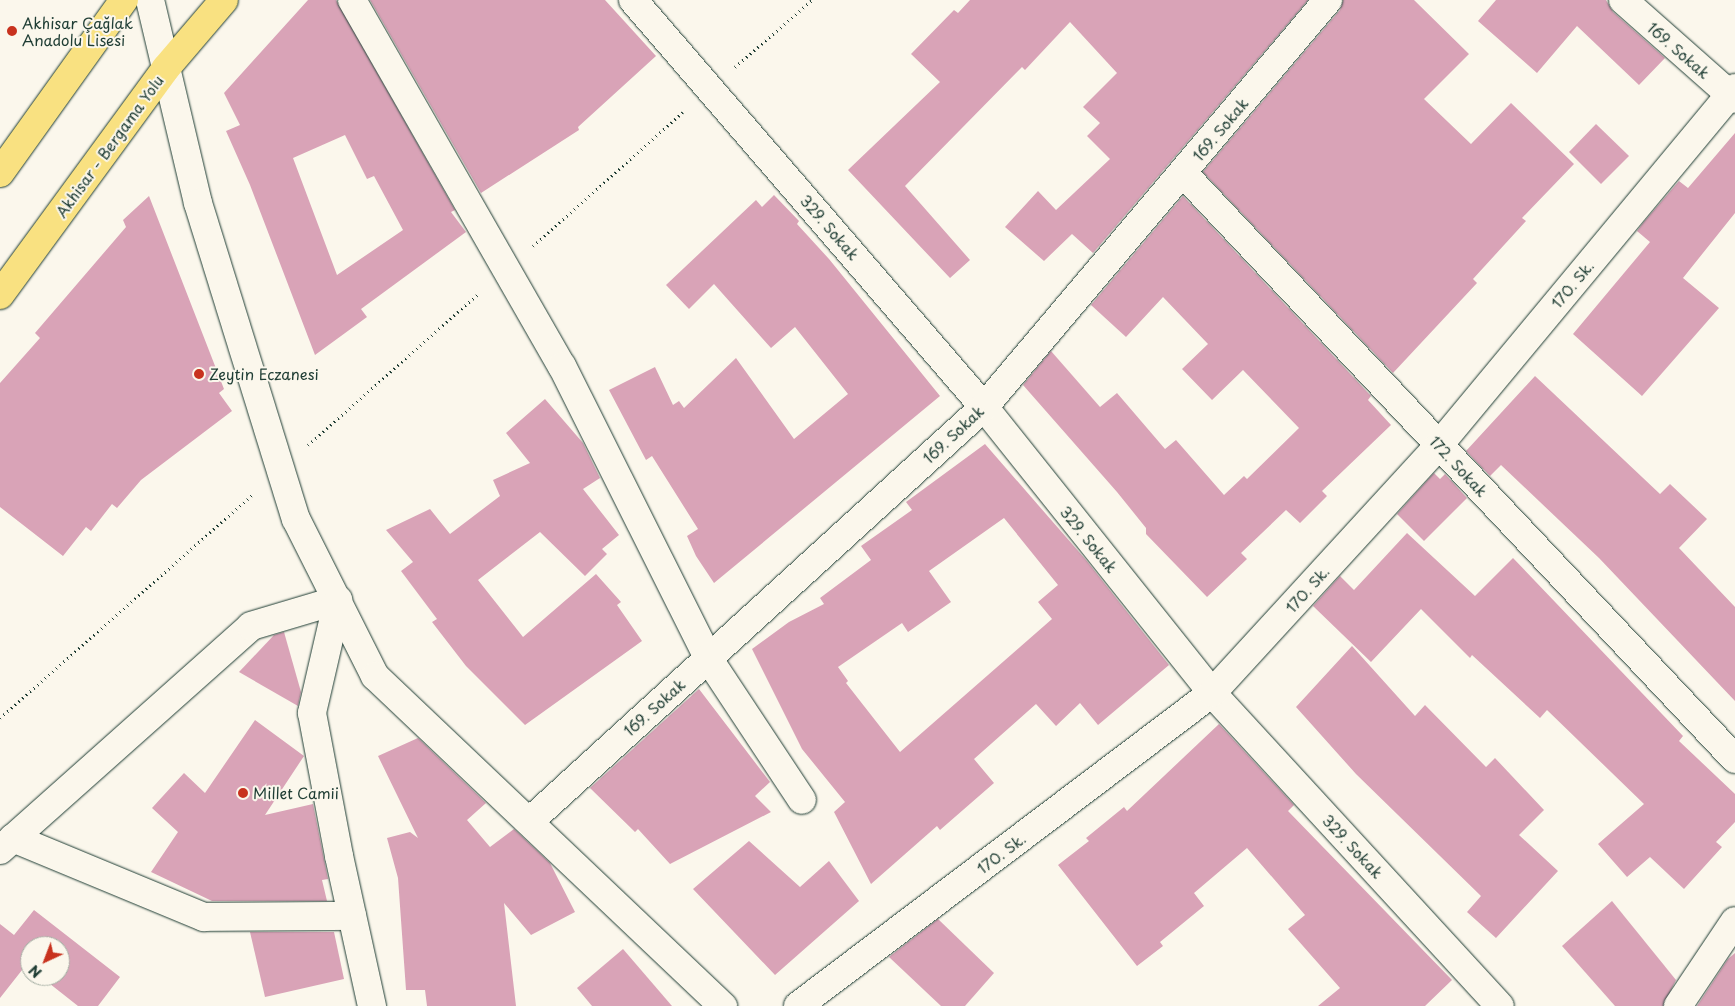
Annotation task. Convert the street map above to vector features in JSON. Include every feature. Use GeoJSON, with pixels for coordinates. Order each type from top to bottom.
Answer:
{"type":"FeatureCollection","features":[{"type":"Feature","properties":{"kind":"main road"},"geometry":{"type":"LineString","coordinates":[[0,173],[124,0]]}},
{"type":"Feature","properties":{"kind":"main road","name":"Akhisar - Bergama Yolu"},"geometry":{"type":"LineString","coordinates":[[0,296],[166,68],[224,0]]}},
{"type":"Feature","properties":{"kind":"street"},"geometry":{"type":"LineString","coordinates":[[150,0],[198,203],[296,519],[375,676],[530,820],[723,1006]]}},
{"type":"Feature","properties":{"kind":"street"},"geometry":{"type":"LineString","coordinates":[[352,0],[562,366],[708,658],[802,800]]}},
{"type":"Feature","properties":{"kind":"street","name":"329. Sokak"},"geometry":{"type":"LineString","coordinates":[[633,0],[984,407],[1212,693],[1497,1005]]}},
{"type":"Feature","properties":{"kind":"street","name":"169. Sokak"},"geometry":{"type":"LineString","coordinates":[[530,820],[984,407],[1184,173],[1328,0]]}},
{"type":"Feature","properties":{"kind":"street","name":"169. Sokak"},"geometry":{"type":"LineString","coordinates":[[1623,0],[1733,94]]}},
{"type":"Feature","properties":{"kind":"street","name":"170. Sk."},"geometry":{"type":"LineString","coordinates":[[798,1006],[1212,693],[1439,445],[1733,94]]}},
{"type":"Feature","properties":{"kind":"street","name":"172. Sokak"},"geometry":{"type":"LineString","coordinates":[[1184,173],[1735,759]]}},
{"type":"Feature","properties":{"kind":"street"},"geometry":{"type":"LineString","coordinates":[[338,600],[251,626],[7,844],[204,916],[352,916]]}},
{"type":"Feature","properties":{"kind":"street"},"geometry":{"type":"LineString","coordinates":[[338,600],[312,713],[352,916],[372,1006]]}},
{"type":"Feature","properties":{"kind":"street"},"geometry":{"type":"LineString","coordinates":[[1678,1006],[1735,922]]}},
{"type":"Feature","properties":{"kind":"path"},"geometry":{"type":"LineString","coordinates":[[731,70],[812,0]]}},
{"type":"Feature","properties":{"kind":"path"},"geometry":{"type":"LineString","coordinates":[[530,248],[686,109]]}},
{"type":"Feature","properties":{"kind":"path"},"geometry":{"type":"LineString","coordinates":[[306,446],[485,288]]}},
{"type":"Feature","properties":{"kind":"path"},"geometry":{"type":"LineString","coordinates":[[0,718],[254,493]]}},
{"type":"Feature","properties":{"kind":"building"},"geometry":{"type":"Polygon","coordinates":[[[308,0],[336,0],[455,210],[451,212],[466,232],[361,309],[367,317],[315,355],[250,185],[226,131],[240,125],[224,93],[308,0]],[[345,135],[293,158],[337,275],[403,230],[374,176],[367,179],[345,135]]]}},
{"type":"Feature","properties":{"kind":"building"},"geometry":{"type":"Polygon","coordinates":[[[370,0],[605,0],[656,56],[578,127],[579,130],[481,193],[370,0]]]}},
{"type":"Feature","properties":{"kind":"building"},"geometry":{"type":"Polygon","coordinates":[[[970,0],[1308,0],[1093,253],[1072,234],[1044,261],[1005,227],[1038,191],[1056,210],[1110,159],[1087,136],[1100,123],[1083,107],[1117,73],[1070,22],[1025,70],[1022,67],[905,186],[970,260],[950,278],[848,170],[940,82],[911,54],[954,10],[958,13],[970,0]]]}},
{"type":"Feature","properties":{"kind":"building"},"geometry":{"type":"Polygon","coordinates":[[[1343,0],[1414,0],[1469,54],[1424,99],[1471,144],[1511,103],[1574,164],[1522,218],[1526,221],[1473,279],[1477,283],[1393,373],[1203,172],[1340,10],[1343,0]]]}},
{"type":"Feature","properties":{"kind":"building"},"geometry":{"type":"Polygon","coordinates":[[[1496,0],[1606,0],[1613,12],[1665,58],[1639,85],[1577,26],[1537,73],[1478,21],[1496,0]]]}},
{"type":"Feature","properties":{"kind":"building"},"geometry":{"type":"Polygon","coordinates":[[[1596,124],[1629,156],[1601,184],[1569,152],[1596,124]]]}},
{"type":"Feature","properties":{"kind":"building"},"geometry":{"type":"Polygon","coordinates":[[[1735,133],[1735,213],[1683,278],[1719,308],[1642,396],[1573,334],[1650,242],[1637,231],[1643,223],[1679,181],[1688,188],[1735,133]]]}},
{"type":"Feature","properties":{"kind":"building"},"geometry":{"type":"Polygon","coordinates":[[[774,195],[799,221],[797,224],[829,259],[940,396],[714,583],[696,556],[687,536],[698,529],[652,456],[646,460],[609,390],[655,367],[673,405],[679,401],[684,408],[736,358],[794,439],[848,394],[795,327],[771,348],[714,284],[689,309],[666,285],[756,200],[762,207],[774,195]]]}},
{"type":"Feature","properties":{"kind":"building"},"geometry":{"type":"Polygon","coordinates":[[[149,196],[224,389],[219,393],[232,411],[141,480],[117,508],[112,504],[91,531],[86,527],[63,556],[0,507],[0,383],[40,338],[35,333],[126,227],[123,220],[149,196]]]}},
{"type":"Feature","properties":{"kind":"building"},"geometry":{"type":"Polygon","coordinates":[[[1183,196],[1371,396],[1368,400],[1391,425],[1322,491],[1327,496],[1300,523],[1286,510],[1241,553],[1247,559],[1207,597],[1146,534],[1146,528],[1117,492],[1023,385],[1051,351],[1100,407],[1117,393],[1165,449],[1176,440],[1224,495],[1244,476],[1247,479],[1299,428],[1243,370],[1212,400],[1182,369],[1208,344],[1163,297],[1126,337],[1091,305],[1183,196]]]}},
{"type":"Feature","properties":{"kind":"building"},"geometry":{"type":"Polygon","coordinates":[[[1535,376],[1660,494],[1670,484],[1707,519],[1679,548],[1735,607],[1735,701],[1599,558],[1501,465],[1490,476],[1466,451],[1535,376]]]}},
{"type":"Feature","properties":{"kind":"building"},"geometry":{"type":"Polygon","coordinates":[[[545,399],[583,443],[600,478],[583,489],[619,535],[602,549],[607,554],[585,576],[540,532],[478,580],[523,637],[596,574],[621,602],[617,605],[642,641],[525,725],[466,666],[432,622],[437,619],[401,571],[413,562],[386,530],[430,509],[450,534],[500,496],[493,480],[530,463],[506,433],[545,399]]]}},
{"type":"Feature","properties":{"kind":"building"},"geometry":{"type":"Polygon","coordinates":[[[985,444],[1086,560],[1169,665],[1098,725],[1080,703],[1056,726],[1036,704],[974,759],[994,783],[940,830],[937,826],[871,884],[834,812],[845,802],[802,749],[752,649],[789,622],[824,604],[820,598],[871,560],[861,546],[912,510],[906,502],[985,444]],[[1004,518],[929,571],[951,602],[908,632],[902,623],[838,667],[848,681],[846,683],[900,752],[1052,619],[1038,602],[1058,585],[1004,518]]]}},
{"type":"Feature","properties":{"kind":"building"},"geometry":{"type":"Polygon","coordinates":[[[1434,473],[1440,479],[1445,474],[1467,498],[1424,541],[1397,514],[1434,473]]]}},
{"type":"Feature","properties":{"kind":"building"},"geometry":{"type":"Polygon","coordinates":[[[1407,533],[1475,596],[1513,558],[1683,736],[1679,741],[1735,794],[1735,822],[1716,842],[1722,847],[1684,889],[1650,857],[1627,877],[1598,844],[1644,804],[1547,710],[1540,718],[1472,655],[1470,658],[1421,609],[1371,662],[1313,606],[1340,576],[1354,590],[1407,533]]]}},
{"type":"Feature","properties":{"kind":"building"},"geometry":{"type":"Polygon","coordinates":[[[284,632],[301,692],[298,706],[239,672],[274,635],[284,632]]]}},
{"type":"Feature","properties":{"kind":"building"},"geometry":{"type":"Polygon","coordinates":[[[1352,646],[1415,716],[1425,705],[1486,767],[1495,758],[1544,810],[1519,835],[1558,871],[1496,938],[1467,912],[1481,896],[1356,774],[1296,707],[1352,646]]]}},
{"type":"Feature","properties":{"kind":"building"},"geometry":{"type":"Polygon","coordinates":[[[699,689],[770,782],[755,796],[771,812],[670,864],[638,829],[635,832],[590,788],[699,689]]]}},
{"type":"Feature","properties":{"kind":"building","name":"Millet Camii"},"geometry":{"type":"Polygon","coordinates":[[[255,720],[304,756],[265,815],[313,804],[328,879],[322,880],[327,901],[212,901],[151,872],[178,832],[152,808],[184,773],[205,793],[255,720]]]}},
{"type":"Feature","properties":{"kind":"building"},"geometry":{"type":"Polygon","coordinates":[[[1219,724],[1294,805],[1288,811],[1452,980],[1425,1006],[1318,1006],[1340,988],[1288,929],[1305,915],[1247,848],[1194,893],[1204,906],[1160,942],[1163,946],[1137,966],[1058,865],[1089,841],[1086,838],[1124,807],[1127,811],[1219,724]]]}},
{"type":"Feature","properties":{"kind":"building"},"geometry":{"type":"Polygon","coordinates":[[[418,738],[486,803],[467,820],[490,847],[514,829],[550,863],[575,912],[531,935],[504,903],[516,1006],[427,1006],[425,990],[406,990],[398,878],[387,838],[410,832],[418,838],[378,756],[418,738]]]}},
{"type":"Feature","properties":{"kind":"building"},"geometry":{"type":"Polygon","coordinates":[[[749,841],[800,887],[829,861],[859,901],[775,975],[693,889],[749,841]]]}},
{"type":"Feature","properties":{"kind":"building"},"geometry":{"type":"Polygon","coordinates":[[[1612,901],[1676,980],[1663,1006],[1615,1006],[1562,946],[1612,901]]]}},
{"type":"Feature","properties":{"kind":"building"},"geometry":{"type":"Polygon","coordinates":[[[34,910],[67,936],[20,936],[20,973],[0,998],[0,924],[14,935],[34,910]]]}},
{"type":"Feature","properties":{"kind":"building"},"geometry":{"type":"Polygon","coordinates":[[[938,919],[994,973],[965,1006],[941,1006],[889,957],[938,919]]]}},
{"type":"Feature","properties":{"kind":"building"},"geometry":{"type":"Polygon","coordinates":[[[250,932],[334,932],[344,979],[265,997],[250,932]]]}},
{"type":"Feature","properties":{"kind":"building"},"geometry":{"type":"Polygon","coordinates":[[[70,938],[120,977],[98,1006],[78,1006],[53,986],[70,986],[70,938]]]}},
{"type":"Feature","properties":{"kind":"building"},"geometry":{"type":"Polygon","coordinates":[[[623,949],[672,1006],[592,1006],[577,988],[623,949]]]}},
{"type":"Feature","properties":{"kind":"building"},"geometry":{"type":"Polygon","coordinates":[[[1735,953],[1735,1006],[1697,1006],[1728,959],[1735,953]]]}},
{"type":"Feature","properties":{"kind":"place","name":"Akhisar Çağlak Anadolu Lisesi"},"geometry":{"type":"Point","coordinates":[12,31]}},
{"type":"Feature","properties":{"kind":"place","name":"Zeytin Eczanesi"},"geometry":{"type":"Point","coordinates":[199,374]}},
{"type":"Feature","properties":{"kind":"place","name":"Millet Camii"},"geometry":{"type":"Point","coordinates":[243,793]}}]}
